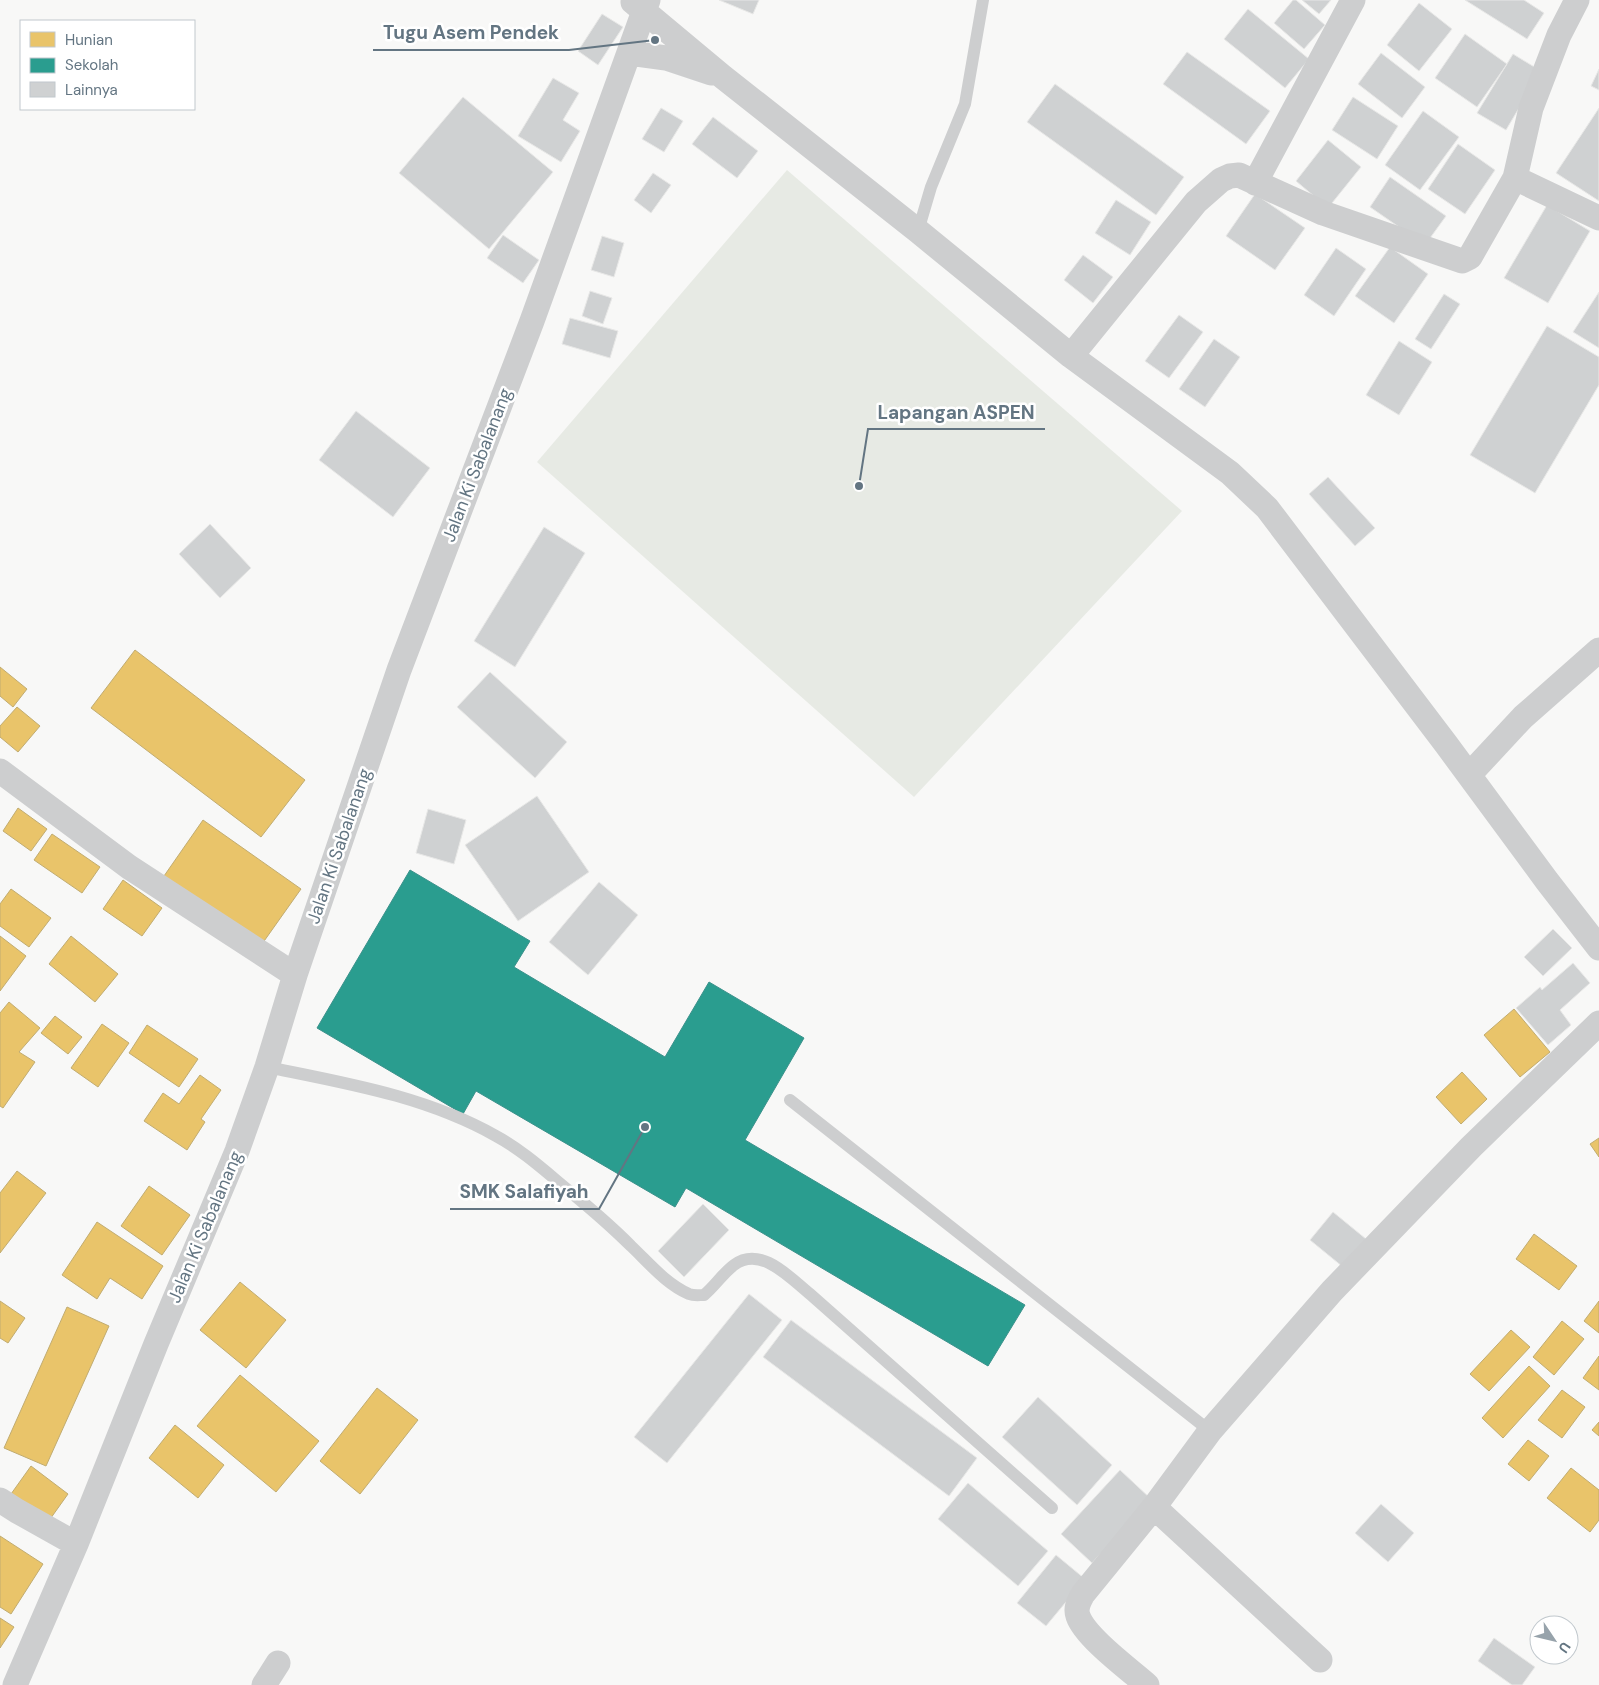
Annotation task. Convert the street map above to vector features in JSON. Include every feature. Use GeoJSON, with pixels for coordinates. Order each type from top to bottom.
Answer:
{"type":"FeatureCollection","features":[{"type":"Feature","properties":{"kind":"street"},"geometry":{"type":"LineString","coordinates":[[1255,183],[1353,0]]}},
{"type":"Feature","properties":{"kind":"street"},"geometry":{"type":"LineString","coordinates":[[1071,356],[1196,202],[1221,180],[1230,176],[1238,175],[1323,213],[1462,261],[1470,258],[1515,178],[1531,108],[1559,36],[1577,0]]}},
{"type":"Feature","properties":{"kind":"street"},"geometry":{"type":"LineString","coordinates":[[641,3],[723,77],[918,231],[1071,356],[1230,472],[1267,508],[1599,948]]}},
{"type":"Feature","properties":{"kind":"street","name":"Jalan Ki Sabalanang"},"geometry":{"type":"LineString","coordinates":[[15,1685],[76,1544],[156,1344],[237,1151],[267,1068],[295,975],[399,670],[532,320],[629,53],[641,3]]}},
{"type":"Feature","properties":{"kind":"street"},"geometry":{"type":"LineString","coordinates":[[629,53],[666,58],[723,77]]}},
{"type":"Feature","properties":{"kind":"street"},"geometry":{"type":"LineString","coordinates":[[1515,178],[1599,218]]}},
{"type":"Feature","properties":{"kind":"street"},"geometry":{"type":"LineString","coordinates":[[1469,775],[1523,717],[1599,650]]}},
{"type":"Feature","properties":{"kind":"street"},"geometry":{"type":"LineString","coordinates":[[0,771],[130,867],[295,975]]}},
{"type":"Feature","properties":{"kind":"street"},"geometry":{"type":"LineString","coordinates":[[1147,1685],[1084,1627],[1077,1615],[1077,1606],[1083,1594],[1154,1507],[1210,1431],[1338,1284],[1471,1147],[1599,1023]]}},
{"type":"Feature","properties":{"kind":"street"},"geometry":{"type":"LineString","coordinates":[[0,1500],[76,1544]]}},
{"type":"Feature","properties":{"kind":"street"},"geometry":{"type":"LineString","coordinates":[[1154,1507],[1320,1660]]}},
{"type":"Feature","properties":{"kind":"street"},"geometry":{"type":"LineString","coordinates":[[264,1685],[278,1663]]}},
{"type":"Feature","properties":{"kind":"lane"},"geometry":{"type":"LineString","coordinates":[[918,231],[931,187],[965,104],[983,0]]}},
{"type":"Feature","properties":{"kind":"lane"},"geometry":{"type":"LineString","coordinates":[[267,1068],[360,1085],[454,1115],[497,1136],[530,1159],[599,1215],[665,1278],[678,1288],[692,1295],[704,1295],[734,1265],[747,1258],[759,1259],[776,1266],[1052,1508]]}},
{"type":"Feature","properties":{"kind":"lane"},"geometry":{"type":"LineString","coordinates":[[790,1100],[1210,1431]]}},
{"type":"Feature","properties":{"kind":"shaded area"},"geometry":{"type":"Polygon","coordinates":[[[787,170],[1182,511],[914,797],[537,462],[787,170]]]}},
{"type":"Feature","properties":{"kind":"building: Hunian"},"geometry":{"type":"Polygon","coordinates":[[[135,650],[305,780],[261,837],[91,708],[135,650]]]}},
{"type":"Feature","properties":{"kind":"building: Hunian"},"geometry":{"type":"Polygon","coordinates":[[[0,667],[27,689],[13,707],[0,696],[0,667]]]}},
{"type":"Feature","properties":{"kind":"building: Hunian"},"geometry":{"type":"Polygon","coordinates":[[[17,707],[40,726],[18,752],[0,737],[0,726],[17,707]]]}},
{"type":"Feature","properties":{"kind":"building: Hunian"},"geometry":{"type":"Polygon","coordinates":[[[18,808],[47,829],[31,851],[3,831],[18,808]]]}},
{"type":"Feature","properties":{"kind":"building: Hunian"},"geometry":{"type":"Polygon","coordinates":[[[203,820],[301,889],[262,944],[164,876],[203,820]]]}},
{"type":"Feature","properties":{"kind":"building: Hunian"},"geometry":{"type":"Polygon","coordinates":[[[52,834],[100,867],[82,893],[34,860],[52,834]]]}},
{"type":"Feature","properties":{"kind":"building: Hunian"},"geometry":{"type":"Polygon","coordinates":[[[123,880],[162,908],[142,936],[103,909],[123,880]]]}},
{"type":"Feature","properties":{"kind":"building: Hunian"},"geometry":{"type":"Polygon","coordinates":[[[11,889],[51,918],[29,947],[0,926],[0,904],[11,889]]]}},
{"type":"Feature","properties":{"kind":"building: Hunian"},"geometry":{"type":"Polygon","coordinates":[[[0,936],[26,956],[0,991],[0,936]]]}},
{"type":"Feature","properties":{"kind":"building: Hunian"},"geometry":{"type":"Polygon","coordinates":[[[71,936],[118,974],[95,1002],[49,964],[71,936]]]}},
{"type":"Feature","properties":{"kind":"building: Hunian"},"geometry":{"type":"Polygon","coordinates":[[[9,1002],[40,1028],[19,1052],[35,1062],[3,1108],[0,1106],[0,1013],[9,1002]]]}},
{"type":"Feature","properties":{"kind":"building: Hunian"},"geometry":{"type":"Polygon","coordinates":[[[1514,1009],[1550,1052],[1520,1077],[1484,1035],[1514,1009]]]}},
{"type":"Feature","properties":{"kind":"building: Hunian"},"geometry":{"type":"Polygon","coordinates":[[[55,1016],[82,1037],[68,1054],[41,1033],[55,1016]]]}},
{"type":"Feature","properties":{"kind":"building: Hunian"},"geometry":{"type":"Polygon","coordinates":[[[102,1024],[129,1043],[98,1087],[71,1068],[102,1024]]]}},
{"type":"Feature","properties":{"kind":"building: Hunian"},"geometry":{"type":"Polygon","coordinates":[[[147,1025],[198,1059],[179,1087],[129,1053],[147,1025]]]}},
{"type":"Feature","properties":{"kind":"building: Hunian"},"geometry":{"type":"Polygon","coordinates":[[[1462,1072],[1487,1099],[1461,1124],[1436,1097],[1462,1072]]]}},
{"type":"Feature","properties":{"kind":"building: Hunian"},"geometry":{"type":"Polygon","coordinates":[[[200,1075],[221,1090],[201,1119],[205,1122],[187,1150],[144,1121],[163,1093],[179,1104],[200,1075]]]}},
{"type":"Feature","properties":{"kind":"building: Hunian"},"geometry":{"type":"Polygon","coordinates":[[[1599,1138],[1599,1157],[1590,1144],[1599,1138]]]}},
{"type":"Feature","properties":{"kind":"building: Hunian"},"geometry":{"type":"Polygon","coordinates":[[[17,1171],[46,1193],[0,1253],[0,1193],[17,1171]]]}},
{"type":"Feature","properties":{"kind":"building: Hunian"},"geometry":{"type":"Polygon","coordinates":[[[149,1186],[190,1215],[162,1255],[121,1226],[149,1186]]]}},
{"type":"Feature","properties":{"kind":"building: Hunian"},"geometry":{"type":"Polygon","coordinates":[[[97,1222],[163,1266],[142,1299],[110,1278],[97,1299],[62,1275],[97,1222]]]}},
{"type":"Feature","properties":{"kind":"building: Hunian"},"geometry":{"type":"Polygon","coordinates":[[[1534,1234],[1577,1266],[1559,1290],[1516,1259],[1534,1234]]]}},
{"type":"Feature","properties":{"kind":"building: Hunian"},"geometry":{"type":"Polygon","coordinates":[[[240,1282],[286,1320],[246,1368],[200,1330],[240,1282]]]}},
{"type":"Feature","properties":{"kind":"building: Hunian"},"geometry":{"type":"Polygon","coordinates":[[[0,1301],[25,1318],[8,1343],[0,1338],[0,1301]]]}},
{"type":"Feature","properties":{"kind":"building: Hunian"},"geometry":{"type":"Polygon","coordinates":[[[1599,1301],[1599,1333],[1584,1321],[1599,1301]]]}},
{"type":"Feature","properties":{"kind":"building: Hunian"},"geometry":{"type":"Polygon","coordinates":[[[67,1307],[109,1326],[46,1466],[4,1448],[67,1307]]]}},
{"type":"Feature","properties":{"kind":"building: Hunian"},"geometry":{"type":"Polygon","coordinates":[[[1562,1321],[1584,1339],[1554,1375],[1533,1357],[1562,1321]]]}},
{"type":"Feature","properties":{"kind":"building: Hunian"},"geometry":{"type":"Polygon","coordinates":[[[1511,1330],[1530,1347],[1489,1391],[1470,1374],[1511,1330]]]}},
{"type":"Feature","properties":{"kind":"building: Hunian"},"geometry":{"type":"Polygon","coordinates":[[[1599,1356],[1599,1390],[1583,1378],[1599,1356]]]}},
{"type":"Feature","properties":{"kind":"building: Hunian"},"geometry":{"type":"Polygon","coordinates":[[[1529,1366],[1550,1386],[1503,1438],[1482,1418],[1529,1366]]]}},
{"type":"Feature","properties":{"kind":"building: Hunian"},"geometry":{"type":"Polygon","coordinates":[[[240,1375],[319,1441],[276,1492],[197,1426],[240,1375]]]}},
{"type":"Feature","properties":{"kind":"building: Hunian"},"geometry":{"type":"Polygon","coordinates":[[[377,1388],[418,1420],[360,1494],[320,1461],[377,1388]]]}},
{"type":"Feature","properties":{"kind":"building: Hunian"},"geometry":{"type":"Polygon","coordinates":[[[1562,1390],[1585,1407],[1562,1438],[1538,1420],[1562,1390]]]}},
{"type":"Feature","properties":{"kind":"building: Hunian"},"geometry":{"type":"Polygon","coordinates":[[[1599,1422],[1599,1436],[1592,1430],[1599,1422]]]}},
{"type":"Feature","properties":{"kind":"building: Hunian"},"geometry":{"type":"Polygon","coordinates":[[[175,1425],[224,1465],[198,1498],[149,1458],[175,1425]]]}},
{"type":"Feature","properties":{"kind":"building: Hunian"},"geometry":{"type":"Polygon","coordinates":[[[1528,1440],[1549,1456],[1529,1481],[1508,1464],[1528,1440]]]}},
{"type":"Feature","properties":{"kind":"building: Hunian"},"geometry":{"type":"Polygon","coordinates":[[[31,1466],[68,1494],[48,1522],[11,1494],[31,1466]]]}},
{"type":"Feature","properties":{"kind":"building: Hunian"},"geometry":{"type":"Polygon","coordinates":[[[1571,1468],[1599,1490],[1599,1520],[1590,1532],[1547,1498],[1571,1468]]]}},
{"type":"Feature","properties":{"kind":"building: Hunian"},"geometry":{"type":"Polygon","coordinates":[[[0,1536],[43,1564],[11,1614],[0,1607],[0,1536]]]}},
{"type":"Feature","properties":{"kind":"building: Hunian"},"geometry":{"type":"Polygon","coordinates":[[[0,1618],[14,1627],[0,1648],[0,1618]]]}},
{"type":"Feature","properties":{"kind":"building: Sekolah"},"geometry":{"type":"Polygon","coordinates":[[[410,870],[530,941],[514,967],[665,1057],[709,982],[804,1038],[745,1140],[1025,1305],[988,1366],[686,1188],[675,1207],[476,1091],[463,1114],[317,1028],[410,870]]]}},
{"type":"Feature","properties":{"kind":"building: Lainnya"},"geometry":{"type":"Polygon","coordinates":[[[719,0],[759,0],[753,14],[719,0]]]}},
{"type":"Feature","properties":{"kind":"building: Lainnya"},"geometry":{"type":"Polygon","coordinates":[[[1293,0],[1296,0],[1325,25],[1304,49],[1274,23],[1293,0]]]}},
{"type":"Feature","properties":{"kind":"building: Lainnya"},"geometry":{"type":"Polygon","coordinates":[[[1302,0],[1331,0],[1319,14],[1302,0]]]}},
{"type":"Feature","properties":{"kind":"building: Lainnya"},"geometry":{"type":"Polygon","coordinates":[[[1465,0],[1524,0],[1544,13],[1527,39],[1465,0]]]}},
{"type":"Feature","properties":{"kind":"building: Lainnya"},"geometry":{"type":"Polygon","coordinates":[[[1419,3],[1452,29],[1419,71],[1387,45],[1419,3]]]}},
{"type":"Feature","properties":{"kind":"building: Lainnya"},"geometry":{"type":"Polygon","coordinates":[[[1248,9],[1309,59],[1285,88],[1224,39],[1248,9]]]}},
{"type":"Feature","properties":{"kind":"building: Lainnya"},"geometry":{"type":"Polygon","coordinates":[[[602,14],[623,27],[598,65],[578,51],[602,14]]]}},
{"type":"Feature","properties":{"kind":"building: Lainnya"},"geometry":{"type":"Polygon","coordinates":[[[1465,34],[1507,64],[1477,107],[1435,78],[1465,34]]]}},
{"type":"Feature","properties":{"kind":"building: Lainnya"},"geometry":{"type":"Polygon","coordinates":[[[1187,52],[1270,111],[1246,144],[1163,84],[1187,52]]]}},
{"type":"Feature","properties":{"kind":"building: Lainnya"},"geometry":{"type":"Polygon","coordinates":[[[1381,53],[1425,87],[1402,118],[1358,84],[1381,53]]]}},
{"type":"Feature","properties":{"kind":"building: Lainnya"},"geometry":{"type":"Polygon","coordinates":[[[1513,54],[1541,71],[1506,130],[1477,113],[1513,54]]]}},
{"type":"Feature","properties":{"kind":"building: Lainnya"},"geometry":{"type":"Polygon","coordinates":[[[1599,69],[1599,90],[1591,86],[1599,69]]]}},
{"type":"Feature","properties":{"kind":"building: Lainnya"},"geometry":{"type":"Polygon","coordinates":[[[553,78],[579,93],[563,120],[580,131],[561,162],[518,136],[553,78]]]}},
{"type":"Feature","properties":{"kind":"building: Lainnya"},"geometry":{"type":"Polygon","coordinates":[[[1055,84],[1184,177],[1156,215],[1027,122],[1055,84]]]}},
{"type":"Feature","properties":{"kind":"building: Lainnya"},"geometry":{"type":"Polygon","coordinates":[[[463,97],[553,172],[489,249],[399,173],[463,97]]]}},
{"type":"Feature","properties":{"kind":"building: Lainnya"},"geometry":{"type":"Polygon","coordinates":[[[1353,97],[1398,126],[1377,159],[1332,130],[1353,97]]]}},
{"type":"Feature","properties":{"kind":"building: Lainnya"},"geometry":{"type":"Polygon","coordinates":[[[661,108],[683,121],[664,152],[642,139],[661,108]]]}},
{"type":"Feature","properties":{"kind":"building: Lainnya"},"geometry":{"type":"Polygon","coordinates":[[[1599,108],[1599,201],[1556,173],[1599,108]]]}},
{"type":"Feature","properties":{"kind":"building: Lainnya"},"geometry":{"type":"Polygon","coordinates":[[[1423,111],[1459,137],[1420,190],[1385,165],[1423,111]]]}},
{"type":"Feature","properties":{"kind":"building: Lainnya"},"geometry":{"type":"Polygon","coordinates":[[[713,117],[758,151],[737,178],[692,144],[713,117]]]}},
{"type":"Feature","properties":{"kind":"building: Lainnya"},"geometry":{"type":"Polygon","coordinates":[[[1328,140],[1361,167],[1328,208],[1296,181],[1328,140]]]}},
{"type":"Feature","properties":{"kind":"building: Lainnya"},"geometry":{"type":"Polygon","coordinates":[[[1458,144],[1495,170],[1465,214],[1428,189],[1458,144]]]}},
{"type":"Feature","properties":{"kind":"building: Lainnya"},"geometry":{"type":"Polygon","coordinates":[[[653,173],[671,185],[651,213],[634,200],[653,173]]]}},
{"type":"Feature","properties":{"kind":"building: Lainnya"},"geometry":{"type":"Polygon","coordinates":[[[1390,177],[1446,216],[1425,245],[1370,207],[1390,177]]]}},
{"type":"Feature","properties":{"kind":"building: Lainnya"},"geometry":{"type":"Polygon","coordinates":[[[1255,194],[1305,228],[1275,270],[1226,236],[1255,194]]]}},
{"type":"Feature","properties":{"kind":"building: Lainnya"},"geometry":{"type":"Polygon","coordinates":[[[1116,200],[1151,222],[1130,255],[1095,233],[1116,200]]]}},
{"type":"Feature","properties":{"kind":"building: Lainnya"},"geometry":{"type":"Polygon","coordinates":[[[1547,205],[1590,231],[1548,303],[1504,278],[1547,205]]]}},
{"type":"Feature","properties":{"kind":"building: Lainnya"},"geometry":{"type":"Polygon","coordinates":[[[503,235],[539,260],[523,283],[487,258],[503,235]]]}},
{"type":"Feature","properties":{"kind":"building: Lainnya"},"geometry":{"type":"Polygon","coordinates":[[[602,236],[624,243],[614,277],[591,270],[602,236]]]}},
{"type":"Feature","properties":{"kind":"building: Lainnya"},"geometry":{"type":"Polygon","coordinates":[[[1390,247],[1428,274],[1394,323],[1355,296],[1390,247]]]}},
{"type":"Feature","properties":{"kind":"building: Lainnya"},"geometry":{"type":"Polygon","coordinates":[[[1336,248],[1366,269],[1334,316],[1304,295],[1336,248]]]}},
{"type":"Feature","properties":{"kind":"building: Lainnya"},"geometry":{"type":"Polygon","coordinates":[[[1083,255],[1113,277],[1093,303],[1064,280],[1083,255]]]}},
{"type":"Feature","properties":{"kind":"building: Lainnya"},"geometry":{"type":"Polygon","coordinates":[[[590,291],[612,298],[603,324],[582,316],[590,291]]]}},
{"type":"Feature","properties":{"kind":"building: Lainnya"},"geometry":{"type":"Polygon","coordinates":[[[1599,292],[1599,348],[1573,332],[1599,292]]]}},
{"type":"Feature","properties":{"kind":"building: Lainnya"},"geometry":{"type":"Polygon","coordinates":[[[1444,294],[1460,304],[1431,349],[1415,339],[1444,294]]]}},
{"type":"Feature","properties":{"kind":"building: Lainnya"},"geometry":{"type":"Polygon","coordinates":[[[1179,315],[1203,332],[1169,378],[1145,361],[1179,315]]]}},
{"type":"Feature","properties":{"kind":"building: Lainnya"},"geometry":{"type":"Polygon","coordinates":[[[570,318],[618,331],[610,358],[562,344],[570,318]]]}},
{"type":"Feature","properties":{"kind":"building: Lainnya"},"geometry":{"type":"Polygon","coordinates":[[[1547,326],[1599,357],[1599,385],[1535,493],[1470,455],[1547,326]]]}},
{"type":"Feature","properties":{"kind":"building: Lainnya"},"geometry":{"type":"Polygon","coordinates":[[[1214,339],[1240,357],[1205,407],[1179,389],[1214,339]]]}},
{"type":"Feature","properties":{"kind":"building: Lainnya"},"geometry":{"type":"Polygon","coordinates":[[[1399,341],[1432,362],[1399,415],[1366,395],[1399,341]]]}},
{"type":"Feature","properties":{"kind":"building: Lainnya"},"geometry":{"type":"Polygon","coordinates":[[[356,411],[430,468],[393,517],[319,460],[356,411]]]}},
{"type":"Feature","properties":{"kind":"building: Lainnya"},"geometry":{"type":"Polygon","coordinates":[[[1328,477],[1375,528],[1355,546],[1309,494],[1328,477]]]}},
{"type":"Feature","properties":{"kind":"building: Lainnya"},"geometry":{"type":"Polygon","coordinates":[[[210,524],[251,568],[220,598],[179,554],[210,524]]]}},
{"type":"Feature","properties":{"kind":"building: Lainnya"},"geometry":{"type":"Polygon","coordinates":[[[544,527],[585,553],[515,667],[474,641],[544,527]]]}},
{"type":"Feature","properties":{"kind":"building: Lainnya"},"geometry":{"type":"Polygon","coordinates":[[[490,672],[567,742],[535,778],[457,707],[490,672]]]}},
{"type":"Feature","properties":{"kind":"building: Lainnya"},"geometry":{"type":"Polygon","coordinates":[[[537,796],[589,872],[518,921],[465,845],[537,796]]]}},
{"type":"Feature","properties":{"kind":"building: Lainnya"},"geometry":{"type":"Polygon","coordinates":[[[428,809],[466,820],[454,864],[416,853],[428,809]]]}},
{"type":"Feature","properties":{"kind":"building: Lainnya"},"geometry":{"type":"Polygon","coordinates":[[[599,882],[638,915],[588,975],[549,942],[599,882]]]}},
{"type":"Feature","properties":{"kind":"building: Lainnya"},"geometry":{"type":"Polygon","coordinates":[[[1553,929],[1572,948],[1543,976],[1524,957],[1553,929]]]}},
{"type":"Feature","properties":{"kind":"building: Lainnya"},"geometry":{"type":"Polygon","coordinates":[[[1573,963],[1590,983],[1560,1010],[1571,1025],[1548,1045],[1516,1008],[1540,987],[1542,990],[1573,963]]]}},
{"type":"Feature","properties":{"kind":"building: Lainnya"},"geometry":{"type":"Polygon","coordinates":[[[703,1204],[729,1230],[684,1277],[658,1251],[703,1204]]]}},
{"type":"Feature","properties":{"kind":"building: Lainnya"},"geometry":{"type":"Polygon","coordinates":[[[1333,1212],[1366,1239],[1343,1267],[1310,1240],[1333,1212]]]}},
{"type":"Feature","properties":{"kind":"building: Lainnya"},"geometry":{"type":"Polygon","coordinates":[[[749,1294],[782,1320],[667,1463],[634,1437],[749,1294]]]}},
{"type":"Feature","properties":{"kind":"building: Lainnya"},"geometry":{"type":"Polygon","coordinates":[[[791,1320],[977,1458],[949,1496],[763,1357],[791,1320]]]}},
{"type":"Feature","properties":{"kind":"building: Lainnya"},"geometry":{"type":"Polygon","coordinates":[[[1038,1397],[1112,1465],[1077,1505],[1002,1437],[1038,1397]]]}},
{"type":"Feature","properties":{"kind":"building: Lainnya"},"geometry":{"type":"Polygon","coordinates":[[[1120,1470],[1151,1499],[1092,1563],[1061,1534],[1120,1470]]]}},
{"type":"Feature","properties":{"kind":"building: Lainnya"},"geometry":{"type":"Polygon","coordinates":[[[968,1483],[1048,1551],[1018,1586],[938,1519],[968,1483]]]}},
{"type":"Feature","properties":{"kind":"building: Lainnya"},"geometry":{"type":"Polygon","coordinates":[[[1381,1504],[1414,1533],[1388,1562],[1355,1533],[1381,1504]]]}},
{"type":"Feature","properties":{"kind":"building: Lainnya"},"geometry":{"type":"Polygon","coordinates":[[[1056,1555],[1085,1579],[1046,1626],[1017,1603],[1056,1555]]]}},
{"type":"Feature","properties":{"kind":"building: Lainnya"},"geometry":{"type":"Polygon","coordinates":[[[1494,1638],[1529,1663],[1529,1665],[1535,1667],[1522,1685],[1512,1685],[1478,1661],[1494,1638]]]}},
{"type":"Feature","properties":{"kind":"place","name":"Tugu Asem Pendek"},"geometry":{"type":"Point","coordinates":[655,40]}},
{"type":"Feature","properties":{"kind":"place","name":"Lapangan ASPEN"},"geometry":{"type":"Point","coordinates":[859,486]}},
{"type":"Feature","properties":{"kind":"place","name":"SMK Salafiyah"},"geometry":{"type":"Point","coordinates":[645,1127]}}]}
